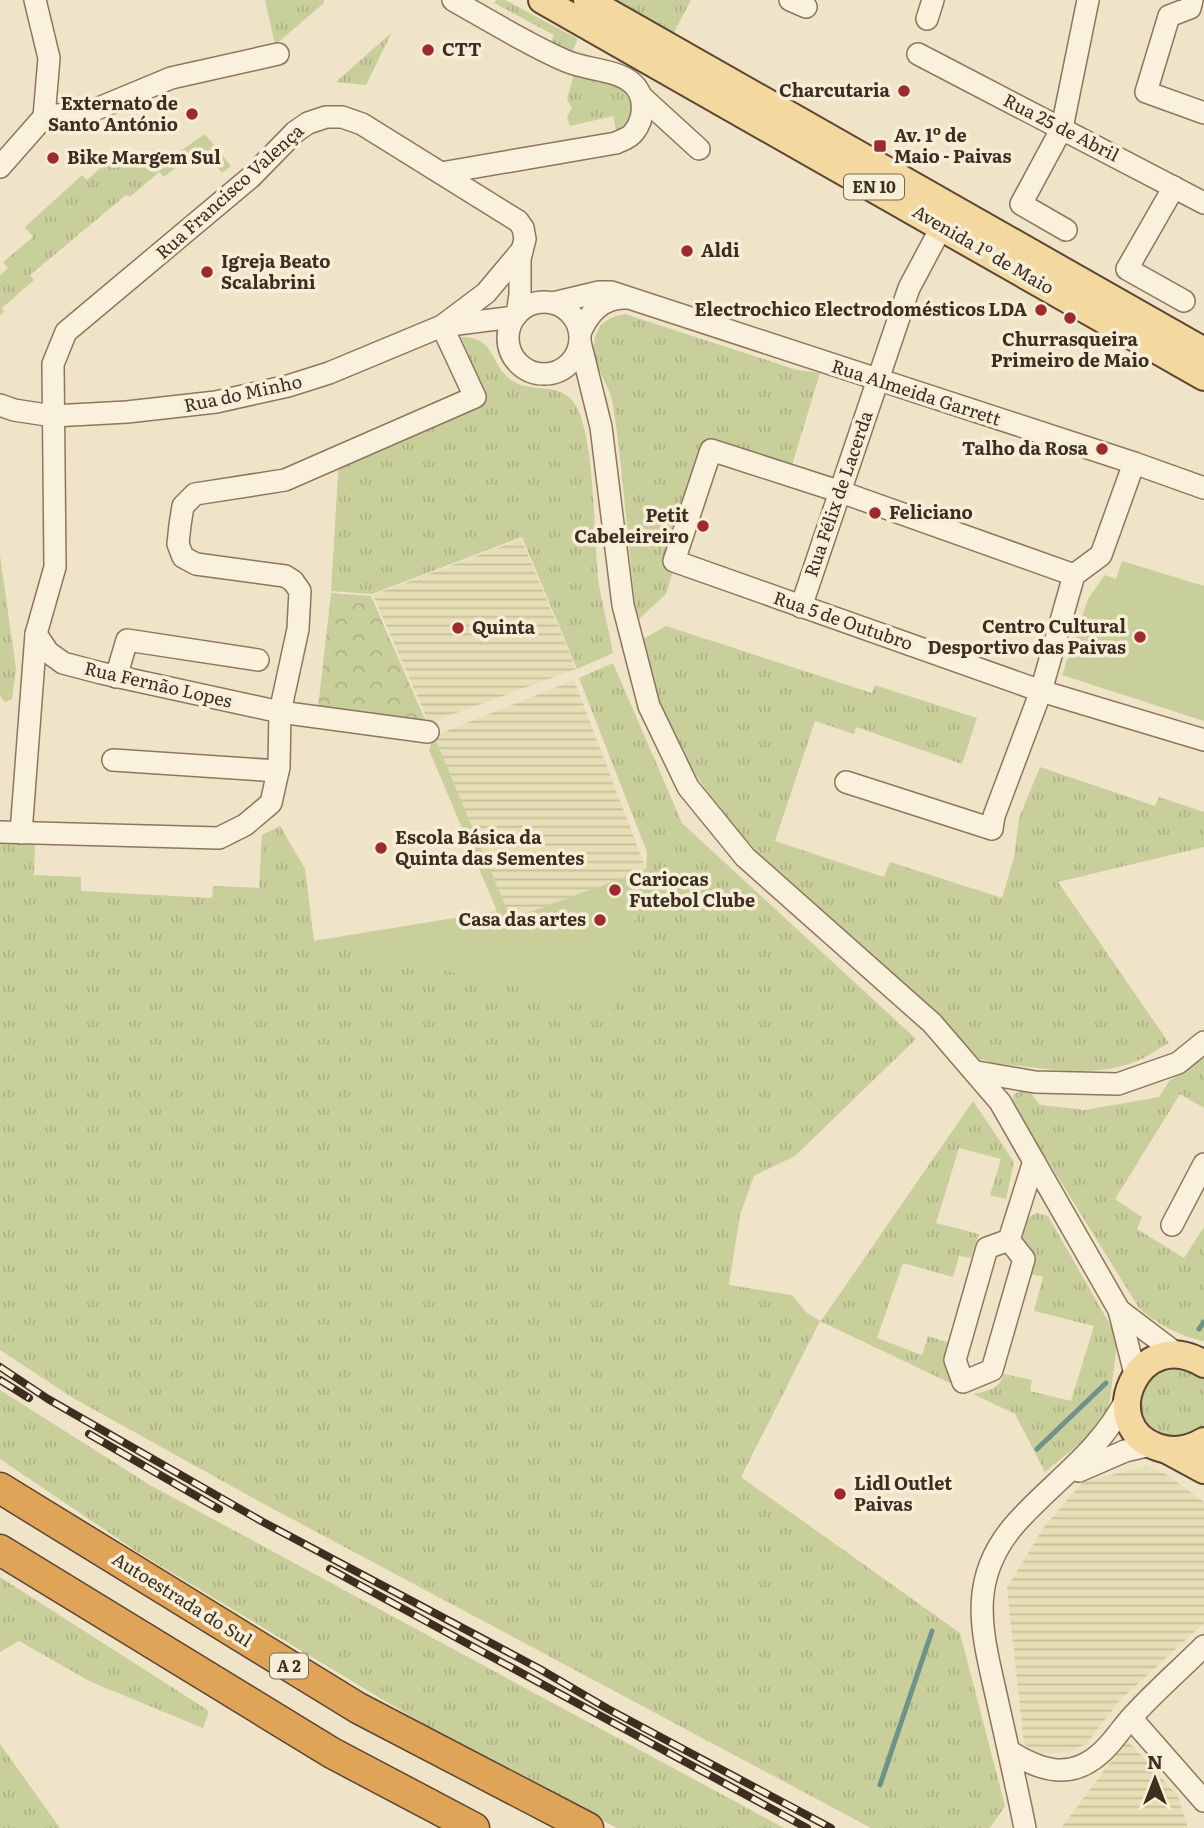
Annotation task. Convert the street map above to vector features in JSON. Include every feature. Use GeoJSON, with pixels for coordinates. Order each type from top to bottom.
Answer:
{"type":"FeatureCollection","features":[{"type":"Feature","properties":{"kind":"highway","name":"Autoestrada do Sul"},"geometry":{"type":"LineString","coordinates":[[0,1489],[358,1708],[588,1828]]}},
{"type":"Feature","properties":{"kind":"highway"},"geometry":{"type":"LineString","coordinates":[[0,1549],[332,1753],[474,1828]]}},
{"type":"Feature","properties":{"kind":"main road","name":"Avenida 1º de Maio"},"geometry":{"type":"LineString","coordinates":[[542,0],[1204,377]]}},
{"type":"Feature","properties":{"kind":"main road","name":"Avenida 1º de Maio"},"geometry":{"type":"LineString","coordinates":[[587,0],[1204,351]]}},
{"type":"Feature","properties":{"kind":"main road"},"geometry":{"type":"LineString","coordinates":[[1193,1357],[1160,1356],[1145,1364],[1135,1374],[1126,1400],[1130,1421],[1139,1435],[1204,1470]]}},
{"type":"Feature","properties":{"kind":"main road"},"geometry":{"type":"LineString","coordinates":[[1159,1447],[1178,1451],[1195,1447],[1204,1441]]}},
{"type":"Feature","properties":{"kind":"street"},"geometry":{"type":"LineString","coordinates":[[0,167],[44,117],[49,58],[35,0]]}},
{"type":"Feature","properties":{"kind":"street"},"geometry":{"type":"LineString","coordinates":[[453,0],[569,63],[629,80],[642,97],[699,149]]}},
{"type":"Feature","properties":{"kind":"street"},"geometry":{"type":"LineString","coordinates":[[1192,0],[1191,8],[1169,16],[1146,92],[1204,113]]}},
{"type":"Feature","properties":{"kind":"street"},"geometry":{"type":"LineString","coordinates":[[1066,230],[1021,204],[1062,128],[1083,1]]}},
{"type":"Feature","properties":{"kind":"street"},"geometry":{"type":"LineString","coordinates":[[44,117],[94,110],[172,78],[278,54]]}},
{"type":"Feature","properties":{"kind":"street","name":"Rua 25 de Abril"},"geometry":{"type":"LineString","coordinates":[[918,54],[1204,202]]}},
{"type":"Feature","properties":{"kind":"street"},"geometry":{"type":"LineString","coordinates":[[441,173],[616,142],[634,132],[642,114],[642,97]]}},
{"type":"Feature","properties":{"kind":"street","name":"Rua Francisco Valença"},"geometry":{"type":"LineString","coordinates":[[53,416],[53,364],[66,332],[251,177],[295,132],[308,123],[326,117],[351,119],[518,221],[523,228],[525,239],[522,250]]}},
{"type":"Feature","properties":{"kind":"street"},"geometry":{"type":"LineString","coordinates":[[1174,187],[1126,269],[1184,301]]}},
{"type":"Feature","properties":{"kind":"street","name":"Rua Félix de Lacerda"},"geometry":{"type":"LineString","coordinates":[[801,607],[909,288],[942,226]]}},
{"type":"Feature","properties":{"kind":"street"},"geometry":{"type":"LineString","coordinates":[[53,416],[55,567],[36,634],[10,832],[219,838],[245,825],[271,803],[278,771],[281,712],[298,629],[300,591],[293,581],[285,576],[196,564],[183,557],[178,544],[184,506],[189,498],[204,491],[285,480],[475,397],[442,326],[486,293],[522,250]]}},
{"type":"Feature","properties":{"kind":"street"},"geometry":{"type":"LineString","coordinates":[[510,351],[508,333],[516,315],[522,250]]}},
{"type":"Feature","properties":{"kind":"street"},"geometry":{"type":"LineString","coordinates":[[521,272],[536,290],[574,317],[601,427],[623,605],[649,706],[688,787],[745,857],[932,1023],[1000,1102],[1119,1310],[1135,1374]]}},
{"type":"Feature","properties":{"kind":"street","name":"Rua Almeida Garrett"},"geometry":{"type":"LineString","coordinates":[[551,302],[611,292],[1204,488]]}},
{"type":"Feature","properties":{"kind":"street"},"geometry":{"type":"LineString","coordinates":[[540,374],[566,366],[573,359],[590,315],[600,306],[611,300],[628,299]]}},
{"type":"Feature","properties":{"kind":"street"},"geometry":{"type":"LineString","coordinates":[[516,315],[532,304],[551,302]]}},
{"type":"Feature","properties":{"kind":"street","name":"Rua do Minho"},"geometry":{"type":"LineString","coordinates":[[0,405],[13,410],[53,416],[171,408],[216,402],[288,386],[328,373],[442,326],[516,315]]}},
{"type":"Feature","properties":{"kind":"street"},"geometry":{"type":"LineString","coordinates":[[476,323],[494,334],[522,366],[570,383],[582,390],[595,408]]}},
{"type":"Feature","properties":{"kind":"street","name":"Rua 5 de Outubro"},"geometry":{"type":"LineString","coordinates":[[841,492],[711,450],[674,561],[1041,691],[1204,740]]}},
{"type":"Feature","properties":{"kind":"street"},"geometry":{"type":"LineString","coordinates":[[846,782],[992,829],[994,817],[1041,691],[1074,575],[1101,555],[1134,463]]}},
{"type":"Feature","properties":{"kind":"street"},"geometry":{"type":"LineString","coordinates":[[841,492],[1074,575]]}},
{"type":"Feature","properties":{"kind":"street","name":"Rua Fernão Lopes"},"geometry":{"type":"LineString","coordinates":[[36,634],[48,652],[63,663],[116,677],[281,712],[428,732]]}},
{"type":"Feature","properties":{"kind":"street"},"geometry":{"type":"LineString","coordinates":[[116,677],[127,640],[258,660]]}},
{"type":"Feature","properties":{"kind":"street"},"geometry":{"type":"LineString","coordinates":[[113,760],[278,771]]}},
{"type":"Feature","properties":{"kind":"street"},"geometry":{"type":"LineString","coordinates":[[976,1072],[1035,1082],[1118,1084],[1178,1063],[1204,1042]]}},
{"type":"Feature","properties":{"kind":"street"},"geometry":{"type":"LineString","coordinates":[[1009,1240],[1034,1161]]}},
{"type":"Feature","properties":{"kind":"street"},"geometry":{"type":"LineString","coordinates":[[1172,1225],[1203,1167]]}},
{"type":"Feature","properties":{"kind":"street"},"geometry":{"type":"LineString","coordinates":[[1009,1240],[1024,1259],[992,1370],[963,1382],[955,1360],[987,1248],[1009,1240]]}},
{"type":"Feature","properties":{"kind":"street"},"geometry":{"type":"LineString","coordinates":[[1119,1310],[1193,1357]]}},
{"type":"Feature","properties":{"kind":"street"},"geometry":{"type":"LineString","coordinates":[[1025,1828],[983,1636],[984,1586],[989,1563],[1004,1537],[1096,1446],[1116,1420],[1126,1400]]}},
{"type":"Feature","properties":{"kind":"street"},"geometry":{"type":"LineString","coordinates":[[1064,1478],[1125,1451],[1159,1447]]}},
{"type":"Feature","properties":{"kind":"street"},"geometry":{"type":"LineString","coordinates":[[1009,1751],[1042,1769],[1058,1771],[1087,1763],[1102,1752],[1131,1718],[1204,1646]]}},
{"type":"Feature","properties":{"kind":"street"},"geometry":{"type":"LineString","coordinates":[[1131,1718],[1204,1801]]}},
{"type":"Feature","properties":{"kind":"shaded area"},"geometry":{"type":"Polygon","coordinates":[[[521,539],[576,669],[429,723],[373,595],[521,539]]]}},
{"type":"Feature","properties":{"kind":"shaded area"},"geometry":{"type":"Polygon","coordinates":[[[574,680],[646,869],[511,919],[434,736],[574,680]]]}},
{"type":"Feature","properties":{"kind":"shaded area"},"geometry":{"type":"Polygon","coordinates":[[[1147,1466],[1166,1474],[1204,1502],[1204,1623],[1120,1700],[1086,1744],[1066,1753],[1037,1753],[1024,1744],[1007,1588],[1044,1527],[1083,1482],[1147,1466]]]}},
{"type":"Feature","properties":{"kind":"shaded area"},"geometry":{"type":"Polygon","coordinates":[[[1127,1740],[1178,1796],[1188,1828],[1061,1828],[1127,1740]]]}},
{"type":"Feature","properties":{"kind":"green space"},"geometry":{"type":"Polygon","coordinates":[[[265,0],[324,0],[324,3],[275,45],[265,0]]]}},
{"type":"Feature","properties":{"kind":"green space"},"geometry":{"type":"Polygon","coordinates":[[[496,0],[505,0],[578,39],[570,56],[550,46],[554,35],[494,3],[496,0]]]}},
{"type":"Feature","properties":{"kind":"green space"},"geometry":{"type":"Polygon","coordinates":[[[615,0],[691,0],[673,34],[615,0]]]}},
{"type":"Feature","properties":{"kind":"green space"},"geometry":{"type":"Polygon","coordinates":[[[392,32],[366,85],[336,82],[392,32]]]}},
{"type":"Feature","properties":{"kind":"green space"},"geometry":{"type":"Polygon","coordinates":[[[574,74],[611,83],[627,93],[632,100],[633,109],[628,122],[616,130],[613,116],[570,126],[567,117],[572,108],[567,99],[574,74]]]}},
{"type":"Feature","properties":{"kind":"green space"},"geometry":{"type":"Polygon","coordinates":[[[205,134],[231,166],[222,173],[201,147],[164,177],[159,172],[130,197],[126,195],[30,275],[34,280],[2,308],[4,312],[0,315],[0,275],[8,268],[3,262],[33,237],[25,227],[82,175],[87,180],[120,150],[131,164],[155,149],[160,165],[205,134]]]}},
{"type":"Feature","properties":{"kind":"green space"},"geometry":{"type":"Polygon","coordinates":[[[625,314],[797,370],[820,373],[789,475],[711,450],[666,594],[639,619],[613,405],[594,354],[596,334],[604,322],[625,314]]]}},
{"type":"Feature","properties":{"kind":"green space"},"geometry":{"type":"Polygon","coordinates":[[[461,337],[472,338],[486,346],[503,373],[510,379],[524,386],[564,393],[579,412],[589,458],[599,585],[613,653],[577,669],[522,537],[372,594],[331,591],[339,458],[485,394],[461,337]]]}},
{"type":"Feature","properties":{"kind":"green space"},"geometry":{"type":"Polygon","coordinates":[[[0,555],[16,669],[12,699],[5,702],[0,696],[0,555]]]}},
{"type":"Feature","properties":{"kind":"green space","name":"Centro Cultural Desportivo das Paivas"},"geometry":{"type":"Polygon","coordinates":[[[1122,561],[1204,586],[1204,721],[1062,675],[1088,599],[1105,575],[1116,579],[1122,561]]]}},
{"type":"Feature","properties":{"kind":"green space"},"geometry":{"type":"Polygon","coordinates":[[[331,593],[371,596],[427,724],[318,708],[331,593]]]}},
{"type":"Feature","properties":{"kind":"green space"},"geometry":{"type":"Polygon","coordinates":[[[666,626],[872,693],[875,685],[977,718],[962,764],[856,727],[854,734],[815,721],[775,841],[884,877],[890,862],[1002,898],[1014,858],[1019,818],[1040,767],[1155,806],[1159,797],[1204,812],[1204,847],[1058,882],[1169,1043],[1132,1063],[1093,1071],[1004,1064],[976,1056],[921,999],[793,888],[734,826],[709,793],[686,758],[672,730],[650,670],[643,639],[666,626]]]}},
{"type":"Feature","properties":{"kind":"green space"},"geometry":{"type":"Polygon","coordinates":[[[613,663],[682,823],[916,1039],[795,1156],[754,1176],[740,1215],[729,1285],[792,1295],[808,1314],[821,1321],[973,1101],[1014,1162],[1006,1199],[990,1195],[1001,1159],[959,1148],[936,1223],[979,1234],[971,1258],[959,1256],[953,1277],[903,1263],[877,1338],[922,1355],[928,1336],[950,1343],[945,1368],[954,1385],[820,1321],[741,1477],[960,1633],[1005,1806],[990,1828],[871,1828],[262,1503],[73,1398],[0,1350],[0,841],[35,845],[34,875],[81,877],[81,891],[212,898],[213,886],[259,888],[262,835],[280,826],[305,869],[314,941],[614,1008],[646,869],[647,852],[579,678],[613,663]]]}},
{"type":"Feature","properties":{"kind":"green space","name":"Cariocas Futebol Clube"},"geometry":{"type":"Polygon","coordinates":[[[434,736],[511,919],[646,869],[615,1009],[313,941],[497,911],[429,750],[434,736]]]}},
{"type":"Feature","properties":{"kind":"green space"},"geometry":{"type":"Polygon","coordinates":[[[1204,1058],[1204,1108],[1180,1094],[1115,1199],[1142,1217],[1137,1229],[1184,1258],[1204,1227],[1204,1341],[1201,1341],[1168,1328],[1139,1308],[1012,1103],[1014,1094],[1021,1091],[1031,1093],[1040,1105],[1085,1110],[1159,1097],[1169,1081],[1204,1058]]]}},
{"type":"Feature","properties":{"kind":"green space"},"geometry":{"type":"Polygon","coordinates":[[[1036,1213],[1048,1216],[1112,1328],[1116,1340],[1108,1415],[1100,1427],[1045,1472],[1015,1414],[973,1394],[996,1386],[1004,1374],[1032,1380],[1030,1391],[1071,1401],[1094,1326],[1034,1311],[1043,1277],[1031,1274],[1033,1258],[1021,1241],[1028,1218],[1036,1213]]]}},
{"type":"Feature","properties":{"kind":"green space"},"geometry":{"type":"Polygon","coordinates":[[[1168,1364],[1204,1373],[1204,1430],[1183,1438],[1162,1436],[1153,1431],[1142,1414],[1140,1395],[1143,1383],[1150,1375],[1168,1364]]]}},
{"type":"Feature","properties":{"kind":"green space"},"geometry":{"type":"Polygon","coordinates":[[[0,1390],[150,1485],[784,1828],[617,1828],[460,1746],[139,1553],[0,1459],[0,1390]]]}},
{"type":"Feature","properties":{"kind":"green space"},"geometry":{"type":"Polygon","coordinates":[[[0,1577],[209,1711],[203,1728],[91,1682],[19,1641],[0,1652],[0,1577]]]}},
{"type":"Feature","properties":{"kind":"green space"},"geometry":{"type":"Polygon","coordinates":[[[0,1744],[60,1828],[0,1828],[0,1744]]]}},
{"type":"Feature","properties":{"kind":"waterway"},"geometry":{"type":"LineString","coordinates":[[1199,1329],[1204,1322]]}},
{"type":"Feature","properties":{"kind":"waterway"},"geometry":{"type":"LineString","coordinates":[[1037,1449],[1106,1383]]}},
{"type":"Feature","properties":{"kind":"waterway"},"geometry":{"type":"LineString","coordinates":[[880,1785],[932,1631]]}},
{"type":"Feature","properties":{"kind":"railway"},"geometry":{"type":"LineString","coordinates":[[0,1367],[48,1399],[263,1522],[831,1828]]}},
{"type":"Feature","properties":{"kind":"railway"},"geometry":{"type":"LineString","coordinates":[[0,1380],[29,1398]]}},
{"type":"Feature","properties":{"kind":"railway"},"geometry":{"type":"LineString","coordinates":[[89,1434],[219,1509]]}},
{"type":"Feature","properties":{"kind":"railway"},"geometry":{"type":"LineString","coordinates":[[330,1569],[807,1828]]}},
{"type":"Feature","properties":{"kind":"place","name":"CTT"},"geometry":{"type":"Point","coordinates":[428,50]}},
{"type":"Feature","properties":{"kind":"place","name":"Charcutaria"},"geometry":{"type":"Point","coordinates":[904,91]}},
{"type":"Feature","properties":{"kind":"place","name":"Externato de Santo António"},"geometry":{"type":"Point","coordinates":[192,114]}},
{"type":"Feature","properties":{"kind":"place","name":"Av. 1º de Maio - Paivas"},"geometry":{"type":"Point","coordinates":[880,146]}},
{"type":"Feature","properties":{"kind":"place","name":"Bike Margem Sul"},"geometry":{"type":"Point","coordinates":[53,158]}},
{"type":"Feature","properties":{"kind":"place","name":"Aldi"},"geometry":{"type":"Point","coordinates":[687,251]}},
{"type":"Feature","properties":{"kind":"place","name":"Igreja Beato Scalabrini"},"geometry":{"type":"Point","coordinates":[207,272]}},
{"type":"Feature","properties":{"kind":"place","name":"Electrochico Electrodomésticos LDA"},"geometry":{"type":"Point","coordinates":[1041,310]}},
{"type":"Feature","properties":{"kind":"place","name":"Churrasqueira Primeiro de Maio"},"geometry":{"type":"Point","coordinates":[1070,318]}},
{"type":"Feature","properties":{"kind":"place","name":"Talho da Rosa"},"geometry":{"type":"Point","coordinates":[1102,449]}},
{"type":"Feature","properties":{"kind":"place","name":"Feliciano"},"geometry":{"type":"Point","coordinates":[875,513]}},
{"type":"Feature","properties":{"kind":"place","name":"Petit Cabeleireiro"},"geometry":{"type":"Point","coordinates":[703,526]}},
{"type":"Feature","properties":{"kind":"place","name":"Quinta"},"geometry":{"type":"Point","coordinates":[458,628]}},
{"type":"Feature","properties":{"kind":"place","name":"Centro Cultural Desportivo das Paivas"},"geometry":{"type":"Point","coordinates":[1140,637]}},
{"type":"Feature","properties":{"kind":"place","name":"Escola Básica da Quinta das Sementes"},"geometry":{"type":"Point","coordinates":[381,848]}},
{"type":"Feature","properties":{"kind":"place","name":"Cariocas Futebol Clube"},"geometry":{"type":"Point","coordinates":[615,890]}},
{"type":"Feature","properties":{"kind":"place","name":"Casa das artes"},"geometry":{"type":"Point","coordinates":[600,920]}},
{"type":"Feature","properties":{"kind":"place","name":"Lidl Outlet Paivas"},"geometry":{"type":"Point","coordinates":[840,1494]}}]}
